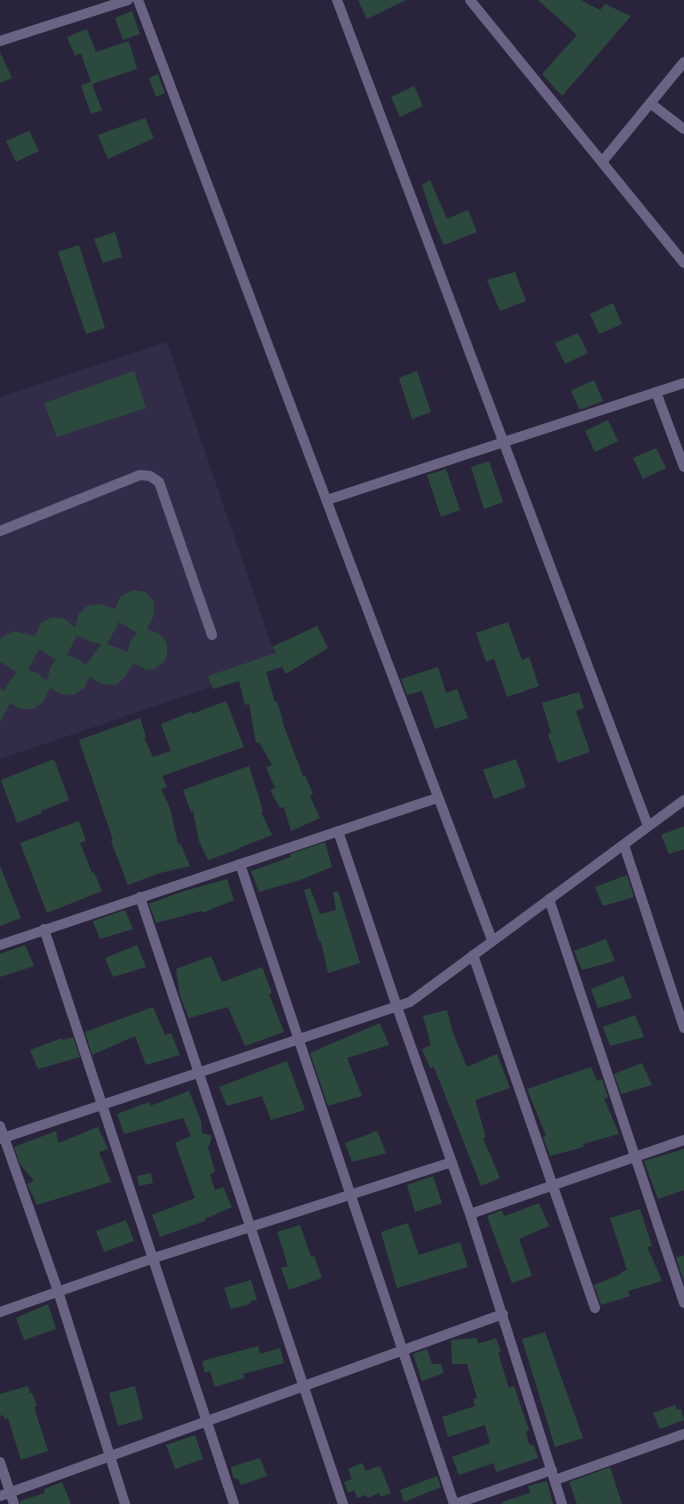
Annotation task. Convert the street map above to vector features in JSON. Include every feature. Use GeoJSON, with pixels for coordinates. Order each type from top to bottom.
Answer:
{"type":"FeatureCollection","features":[{"type":"Feature","properties":{"kind":"street"},"geometry":{"type":"LineString","coordinates":[[0,41],[128,0]]}},
{"type":"Feature","properties":{"kind":"street"},"geometry":{"type":"LineString","coordinates":[[138,0],[327,500],[437,798],[492,940]]}},
{"type":"Feature","properties":{"kind":"street"},"geometry":{"type":"LineString","coordinates":[[337,0],[648,826]]}},
{"type":"Feature","properties":{"kind":"street"},"geometry":{"type":"LineString","coordinates":[[470,0],[684,263]]}},
{"type":"Feature","properties":{"kind":"street"},"geometry":{"type":"LineString","coordinates":[[602,162],[684,62]]}},
{"type":"Feature","properties":{"kind":"street"},"geometry":{"type":"LineString","coordinates":[[650,103],[684,129]]}},
{"type":"Feature","properties":{"kind":"street"},"geometry":{"type":"LineString","coordinates":[[327,500],[503,441],[684,383]]}},
{"type":"Feature","properties":{"kind":"street"},"geometry":{"type":"LineString","coordinates":[[656,392],[684,467]]}},
{"type":"Feature","properties":{"kind":"street"},"geometry":{"type":"LineString","coordinates":[[0,531],[140,475],[150,476],[159,482],[212,635]]}},
{"type":"Feature","properties":{"kind":"street"},"geometry":{"type":"LineString","coordinates":[[0,945],[437,798]]}},
{"type":"Feature","properties":{"kind":"street"},"geometry":{"type":"LineString","coordinates":[[2,1139],[397,1007],[420,996],[492,940],[684,800]]}},
{"type":"Feature","properties":{"kind":"street"},"geometry":{"type":"LineString","coordinates":[[338,831],[397,1007],[470,1214],[503,1314],[562,1504]]}},
{"type":"Feature","properties":{"kind":"street"},"geometry":{"type":"LineString","coordinates":[[624,845],[684,1028]]}},
{"type":"Feature","properties":{"kind":"street"},"geometry":{"type":"LineString","coordinates":[[240,864],[454,1504],[552,1470]]}},
{"type":"Feature","properties":{"kind":"street"},"geometry":{"type":"LineString","coordinates":[[140,897],[343,1504]]}},
{"type":"Feature","properties":{"kind":"street"},"geometry":{"type":"LineString","coordinates":[[549,899],[684,1303]]}},
{"type":"Feature","properties":{"kind":"street"},"geometry":{"type":"LineString","coordinates":[[44,929],[154,1258],[234,1504]]}},
{"type":"Feature","properties":{"kind":"street"},"geometry":{"type":"LineString","coordinates":[[473,955],[594,1308]]}},
{"type":"Feature","properties":{"kind":"street"},"geometry":{"type":"LineString","coordinates":[[0,1126],[2,1139],[58,1291],[125,1504]]}},
{"type":"Feature","properties":{"kind":"street"},"geometry":{"type":"LineString","coordinates":[[470,1214],[684,1140]]}},
{"type":"Feature","properties":{"kind":"street"},"geometry":{"type":"LineString","coordinates":[[0,1312],[154,1258],[452,1162]]}},
{"type":"Feature","properties":{"kind":"street"},"geometry":{"type":"LineString","coordinates":[[0,1496],[503,1314]]}},
{"type":"Feature","properties":{"kind":"street"},"geometry":{"type":"LineString","coordinates":[[554,1480],[684,1434]]}},
{"type":"Feature","properties":{"kind":"street"},"geometry":{"type":"LineString","coordinates":[[0,1462],[14,1504]]}},
{"type":"Feature","properties":{"kind":"shaded area"},"geometry":{"type":"Polygon","coordinates":[[[167,342],[278,664],[0,759],[0,397],[167,342]]]}},
{"type":"Feature","properties":{"kind":"building"},"geometry":{"type":"Polygon","coordinates":[[[358,0],[406,0],[367,19],[358,0]]]}},
{"type":"Feature","properties":{"kind":"building"},"geometry":{"type":"Polygon","coordinates":[[[538,0],[581,0],[600,10],[605,4],[631,16],[562,96],[542,74],[577,35],[538,0]]]}},
{"type":"Feature","properties":{"kind":"building"},"geometry":{"type":"Polygon","coordinates":[[[132,11],[140,34],[123,40],[115,18],[132,11]]]}},
{"type":"Feature","properties":{"kind":"building"},"geometry":{"type":"Polygon","coordinates":[[[87,29],[96,52],[129,41],[137,69],[92,84],[102,110],[91,114],[81,85],[91,82],[81,53],[75,56],[67,37],[87,29]]]}},
{"type":"Feature","properties":{"kind":"building"},"geometry":{"type":"Polygon","coordinates":[[[0,52],[12,78],[0,83],[0,52]]]}},
{"type":"Feature","properties":{"kind":"building"},"geometry":{"type":"Polygon","coordinates":[[[158,74],[165,93],[156,97],[149,78],[158,74]]]}},
{"type":"Feature","properties":{"kind":"building"},"geometry":{"type":"Polygon","coordinates":[[[414,86],[423,106],[400,117],[391,97],[414,86]]]}},
{"type":"Feature","properties":{"kind":"building"},"geometry":{"type":"Polygon","coordinates":[[[145,118],[154,138],[108,159],[98,135],[145,118]]]}},
{"type":"Feature","properties":{"kind":"building"},"geometry":{"type":"Polygon","coordinates":[[[29,131],[39,151],[16,162],[6,141],[29,131]]]}},
{"type":"Feature","properties":{"kind":"building"},"geometry":{"type":"Polygon","coordinates":[[[430,180],[447,219],[468,210],[477,232],[444,245],[435,225],[422,185],[430,180]]]}},
{"type":"Feature","properties":{"kind":"building"},"geometry":{"type":"Polygon","coordinates":[[[115,232],[122,257],[103,263],[94,239],[115,232]]]}},
{"type":"Feature","properties":{"kind":"building"},"geometry":{"type":"Polygon","coordinates":[[[79,245],[105,328],[86,334],[58,252],[79,245]]]}},
{"type":"Feature","properties":{"kind":"building"},"geometry":{"type":"Polygon","coordinates":[[[515,272],[526,301],[500,311],[487,280],[515,272]]]}},
{"type":"Feature","properties":{"kind":"building"},"geometry":{"type":"Polygon","coordinates":[[[613,303],[622,324],[599,334],[590,314],[613,303]]]}},
{"type":"Feature","properties":{"kind":"building"},"geometry":{"type":"Polygon","coordinates":[[[578,333],[588,353],[565,364],[555,343],[578,333]]]}},
{"type":"Feature","properties":{"kind":"building"},"geometry":{"type":"Polygon","coordinates":[[[134,371],[146,408],[57,437],[44,403],[134,371]]]}},
{"type":"Feature","properties":{"kind":"building"},"geometry":{"type":"Polygon","coordinates":[[[417,371],[431,412],[412,419],[399,378],[417,371]]]}},
{"type":"Feature","properties":{"kind":"building"},"geometry":{"type":"Polygon","coordinates":[[[594,380],[603,401],[580,410],[571,391],[594,380]]]}},
{"type":"Feature","properties":{"kind":"building"},"geometry":{"type":"Polygon","coordinates":[[[608,420],[618,441],[595,452],[585,431],[608,420]]]}},
{"type":"Feature","properties":{"kind":"building"},"geometry":{"type":"Polygon","coordinates":[[[656,448],[666,468],[643,479],[633,458],[656,448]]]}},
{"type":"Feature","properties":{"kind":"building"},"geometry":{"type":"Polygon","coordinates":[[[489,461],[503,502],[484,509],[471,467],[489,461]]]}},
{"type":"Feature","properties":{"kind":"building"},"geometry":{"type":"Polygon","coordinates":[[[446,469],[460,510],[441,517],[427,475],[446,469]]]}},
{"type":"Feature","properties":{"kind":"building"},"geometry":{"type":"Polygon","coordinates":[[[133,590],[146,592],[154,602],[154,615],[147,629],[158,633],[167,643],[167,656],[164,662],[154,669],[147,670],[133,663],[125,677],[115,685],[102,684],[90,677],[84,688],[74,695],[61,694],[50,688],[43,702],[33,709],[20,709],[10,703],[0,722],[0,688],[4,691],[16,672],[0,661],[0,640],[2,637],[14,631],[35,636],[41,623],[52,617],[65,619],[75,628],[78,615],[87,606],[100,604],[115,609],[121,596],[133,590]],[[119,622],[107,644],[128,652],[130,642],[137,633],[119,622]],[[77,635],[67,655],[78,659],[86,665],[101,644],[89,641],[77,635]],[[39,649],[28,670],[37,673],[47,681],[50,668],[56,660],[39,649]]]}},
{"type":"Feature","properties":{"kind":"building"},"geometry":{"type":"Polygon","coordinates":[[[508,622],[522,660],[529,657],[539,686],[507,697],[494,659],[486,662],[476,633],[508,622]]]}},
{"type":"Feature","properties":{"kind":"building"},"geometry":{"type":"Polygon","coordinates":[[[317,626],[328,648],[286,674],[282,667],[266,672],[275,702],[277,702],[283,720],[282,721],[303,776],[305,775],[313,794],[310,796],[320,818],[291,831],[284,807],[280,808],[270,790],[275,788],[266,767],[272,765],[259,742],[256,743],[249,704],[245,705],[239,681],[213,689],[208,676],[276,653],[272,647],[317,626]]]}},
{"type":"Feature","properties":{"kind":"building"},"geometry":{"type":"Polygon","coordinates":[[[438,667],[446,693],[457,689],[468,718],[435,729],[422,691],[407,695],[401,679],[438,667]]]}},
{"type":"Feature","properties":{"kind":"building"},"geometry":{"type":"Polygon","coordinates":[[[579,692],[584,708],[576,711],[590,752],[558,763],[548,734],[551,733],[542,703],[579,692]]]}},
{"type":"Feature","properties":{"kind":"building"},"geometry":{"type":"Polygon","coordinates":[[[226,701],[244,747],[162,776],[167,787],[161,789],[170,808],[178,844],[180,843],[190,866],[160,873],[128,885],[111,841],[113,840],[79,740],[140,718],[146,737],[144,738],[153,757],[171,751],[161,724],[191,712],[192,714],[226,701]]]}},
{"type":"Feature","properties":{"kind":"building"},"geometry":{"type":"Polygon","coordinates":[[[54,759],[69,800],[41,811],[42,813],[17,823],[1,780],[54,759]]]}},
{"type":"Feature","properties":{"kind":"building"},"geometry":{"type":"Polygon","coordinates":[[[516,759],[526,787],[494,799],[483,770],[516,759]]]}},
{"type":"Feature","properties":{"kind":"building"},"geometry":{"type":"Polygon","coordinates":[[[249,766],[263,811],[261,812],[272,835],[208,860],[199,841],[193,811],[191,812],[183,790],[249,766]]]}},
{"type":"Feature","properties":{"kind":"building"},"geometry":{"type":"Polygon","coordinates":[[[79,821],[86,841],[80,843],[92,873],[94,872],[102,891],[47,913],[20,843],[79,821]]]}},
{"type":"Feature","properties":{"kind":"building"},"geometry":{"type":"Polygon","coordinates":[[[684,826],[684,849],[669,854],[661,835],[684,826]]]}},
{"type":"Feature","properties":{"kind":"building"},"geometry":{"type":"Polygon","coordinates":[[[325,842],[332,867],[300,880],[259,892],[251,871],[291,857],[290,854],[325,842]]]}},
{"type":"Feature","properties":{"kind":"building"},"geometry":{"type":"Polygon","coordinates":[[[0,866],[21,918],[0,926],[0,866]]]}},
{"type":"Feature","properties":{"kind":"building"},"geometry":{"type":"Polygon","coordinates":[[[627,875],[634,897],[603,906],[595,887],[627,875]]]}},
{"type":"Feature","properties":{"kind":"building"},"geometry":{"type":"Polygon","coordinates":[[[227,879],[234,900],[202,913],[201,911],[156,923],[149,904],[181,892],[227,879]]]}},
{"type":"Feature","properties":{"kind":"building"},"geometry":{"type":"Polygon","coordinates":[[[310,888],[320,914],[336,910],[333,892],[338,891],[360,963],[328,973],[321,941],[319,941],[304,890],[310,888]]]}},
{"type":"Feature","properties":{"kind":"building"},"geometry":{"type":"Polygon","coordinates":[[[125,910],[133,929],[100,939],[93,921],[125,910]]]}},
{"type":"Feature","properties":{"kind":"building"},"geometry":{"type":"Polygon","coordinates":[[[606,939],[615,961],[582,970],[574,951],[606,939]]]}},
{"type":"Feature","properties":{"kind":"building"},"geometry":{"type":"Polygon","coordinates":[[[25,945],[34,966],[0,977],[0,954],[25,945]]]}},
{"type":"Feature","properties":{"kind":"building"},"geometry":{"type":"Polygon","coordinates":[[[137,945],[146,967],[113,977],[105,958],[137,945]]]}},
{"type":"Feature","properties":{"kind":"building"},"geometry":{"type":"Polygon","coordinates":[[[211,956],[222,982],[262,967],[272,993],[269,994],[284,1032],[245,1046],[228,1007],[189,1018],[180,996],[176,969],[211,956]]]}},
{"type":"Feature","properties":{"kind":"building"},"geometry":{"type":"Polygon","coordinates":[[[623,976],[632,998],[598,1008],[591,989],[623,976]]]}},
{"type":"Feature","properties":{"kind":"building"},"geometry":{"type":"Polygon","coordinates":[[[153,1007],[165,1035],[171,1033],[180,1055],[146,1065],[135,1036],[92,1055],[85,1032],[153,1007]]]}},
{"type":"Feature","properties":{"kind":"building"},"geometry":{"type":"Polygon","coordinates":[[[447,1010],[453,1033],[467,1067],[497,1054],[510,1088],[475,1100],[486,1137],[483,1138],[500,1178],[481,1186],[434,1067],[430,1068],[422,1049],[431,1045],[423,1016],[447,1010]]]}},
{"type":"Feature","properties":{"kind":"building"},"geometry":{"type":"Polygon","coordinates":[[[635,1015],[644,1037],[610,1046],[603,1027],[635,1015]]]}},
{"type":"Feature","properties":{"kind":"building"},"geometry":{"type":"Polygon","coordinates":[[[380,1023],[389,1045],[347,1058],[362,1096],[328,1106],[310,1053],[380,1023]]]}},
{"type":"Feature","properties":{"kind":"building"},"geometry":{"type":"Polygon","coordinates":[[[73,1037],[80,1057],[38,1069],[30,1050],[62,1038],[63,1040],[73,1037]]]}},
{"type":"Feature","properties":{"kind":"building"},"geometry":{"type":"Polygon","coordinates":[[[287,1061],[305,1110],[271,1120],[262,1096],[227,1106],[219,1087],[287,1061]]]}},
{"type":"Feature","properties":{"kind":"building"},"geometry":{"type":"Polygon","coordinates":[[[642,1063],[652,1085],[621,1094],[614,1074],[642,1063]]]}},
{"type":"Feature","properties":{"kind":"building"},"geometry":{"type":"Polygon","coordinates":[[[591,1067],[597,1081],[602,1079],[608,1097],[604,1099],[619,1134],[583,1144],[584,1147],[550,1156],[543,1137],[546,1136],[527,1089],[591,1067]]]}},
{"type":"Feature","properties":{"kind":"building"},"geometry":{"type":"Polygon","coordinates":[[[189,1091],[201,1121],[202,1133],[212,1136],[208,1148],[215,1171],[210,1175],[215,1190],[223,1187],[232,1207],[205,1219],[205,1221],[160,1237],[152,1215],[195,1198],[175,1143],[191,1136],[183,1118],[124,1134],[117,1114],[149,1102],[150,1106],[189,1091]]]}},
{"type":"Feature","properties":{"kind":"building"},"geometry":{"type":"Polygon","coordinates":[[[98,1127],[108,1149],[99,1152],[111,1182],[37,1205],[27,1184],[34,1181],[20,1164],[14,1147],[56,1131],[58,1143],[98,1127]]]}},
{"type":"Feature","properties":{"kind":"building"},"geometry":{"type":"Polygon","coordinates":[[[377,1131],[386,1153],[352,1162],[345,1143],[377,1131]]]}},
{"type":"Feature","properties":{"kind":"building"},"geometry":{"type":"Polygon","coordinates":[[[684,1149],[684,1190],[658,1199],[644,1161],[684,1149]]]}},
{"type":"Feature","properties":{"kind":"building"},"geometry":{"type":"Polygon","coordinates":[[[151,1173],[153,1183],[139,1186],[137,1176],[151,1173]]]}},
{"type":"Feature","properties":{"kind":"building"},"geometry":{"type":"Polygon","coordinates":[[[433,1176],[442,1203],[415,1212],[407,1185],[433,1176]]]}},
{"type":"Feature","properties":{"kind":"building"},"geometry":{"type":"Polygon","coordinates":[[[539,1203],[549,1226],[519,1239],[532,1276],[512,1283],[487,1216],[502,1210],[504,1216],[539,1203]]]}},
{"type":"Feature","properties":{"kind":"building"},"geometry":{"type":"Polygon","coordinates":[[[640,1209],[652,1246],[647,1247],[662,1281],[628,1291],[630,1296],[601,1305],[594,1285],[627,1270],[610,1218],[640,1209]]]}},
{"type":"Feature","properties":{"kind":"building"},"geometry":{"type":"Polygon","coordinates":[[[126,1220],[134,1241],[104,1252],[96,1231],[126,1220]]]}},
{"type":"Feature","properties":{"kind":"building"},"geometry":{"type":"Polygon","coordinates":[[[408,1223],[419,1255],[460,1242],[468,1267],[397,1288],[381,1232],[408,1223]]]}},
{"type":"Feature","properties":{"kind":"building"},"geometry":{"type":"Polygon","coordinates":[[[300,1225],[311,1257],[314,1256],[322,1278],[289,1290],[281,1268],[288,1266],[277,1232],[300,1225]]]}},
{"type":"Feature","properties":{"kind":"building"},"geometry":{"type":"Polygon","coordinates":[[[684,1255],[684,1282],[676,1258],[684,1255]]]}},
{"type":"Feature","properties":{"kind":"building"},"geometry":{"type":"Polygon","coordinates":[[[251,1280],[257,1300],[251,1301],[250,1304],[231,1309],[224,1288],[251,1280]]]}},
{"type":"Feature","properties":{"kind":"building"},"geometry":{"type":"Polygon","coordinates":[[[48,1304],[56,1329],[24,1340],[16,1318],[48,1304]]]}},
{"type":"Feature","properties":{"kind":"building"},"geometry":{"type":"Polygon","coordinates":[[[545,1332],[583,1438],[555,1447],[522,1339],[545,1332]]]}},
{"type":"Feature","properties":{"kind":"building"},"geometry":{"type":"Polygon","coordinates":[[[477,1338],[478,1344],[496,1338],[501,1352],[498,1353],[509,1388],[514,1386],[529,1430],[526,1432],[529,1444],[534,1446],[538,1458],[496,1472],[494,1463],[459,1475],[452,1457],[490,1443],[485,1425],[448,1437],[442,1417],[475,1406],[473,1399],[477,1398],[467,1364],[452,1364],[451,1340],[477,1338]]]}},
{"type":"Feature","properties":{"kind":"building"},"geometry":{"type":"Polygon","coordinates":[[[258,1346],[260,1354],[280,1348],[284,1363],[243,1374],[244,1378],[215,1387],[210,1371],[205,1373],[202,1361],[258,1346]]]}},
{"type":"Feature","properties":{"kind":"building"},"geometry":{"type":"Polygon","coordinates":[[[427,1349],[432,1364],[441,1364],[444,1373],[422,1381],[413,1354],[427,1349]]]}},
{"type":"Feature","properties":{"kind":"building"},"geometry":{"type":"Polygon","coordinates":[[[28,1386],[37,1406],[34,1407],[48,1451],[21,1460],[8,1418],[5,1419],[3,1415],[0,1416],[0,1394],[28,1386]]]}},
{"type":"Feature","properties":{"kind":"building"},"geometry":{"type":"Polygon","coordinates":[[[135,1386],[143,1419],[118,1426],[109,1393],[135,1386]]]}},
{"type":"Feature","properties":{"kind":"building"},"geometry":{"type":"Polygon","coordinates":[[[675,1405],[677,1410],[681,1409],[684,1420],[660,1429],[653,1413],[675,1405]]]}},
{"type":"Feature","properties":{"kind":"building"},"geometry":{"type":"Polygon","coordinates":[[[195,1435],[203,1459],[175,1469],[166,1445],[195,1435]]]}},
{"type":"Feature","properties":{"kind":"building"},"geometry":{"type":"Polygon","coordinates":[[[260,1458],[267,1476],[241,1485],[238,1479],[233,1478],[231,1467],[260,1458]]]}},
{"type":"Feature","properties":{"kind":"building"},"geometry":{"type":"Polygon","coordinates":[[[362,1463],[366,1471],[380,1466],[391,1493],[381,1497],[379,1493],[368,1498],[365,1495],[357,1498],[354,1490],[348,1493],[344,1482],[352,1479],[348,1469],[362,1463]]]}},
{"type":"Feature","properties":{"kind":"building"},"geometry":{"type":"Polygon","coordinates":[[[610,1467],[622,1504],[577,1504],[569,1482],[610,1467]]]}},
{"type":"Feature","properties":{"kind":"building"},"geometry":{"type":"Polygon","coordinates":[[[437,1476],[441,1487],[404,1502],[400,1490],[437,1476]]]}},
{"type":"Feature","properties":{"kind":"building"},"geometry":{"type":"Polygon","coordinates":[[[547,1481],[553,1504],[502,1504],[502,1502],[530,1493],[528,1486],[547,1481]]]}},
{"type":"Feature","properties":{"kind":"building"},"geometry":{"type":"Polygon","coordinates":[[[62,1482],[71,1504],[20,1504],[20,1501],[45,1493],[44,1489],[62,1482]]]}}]}
